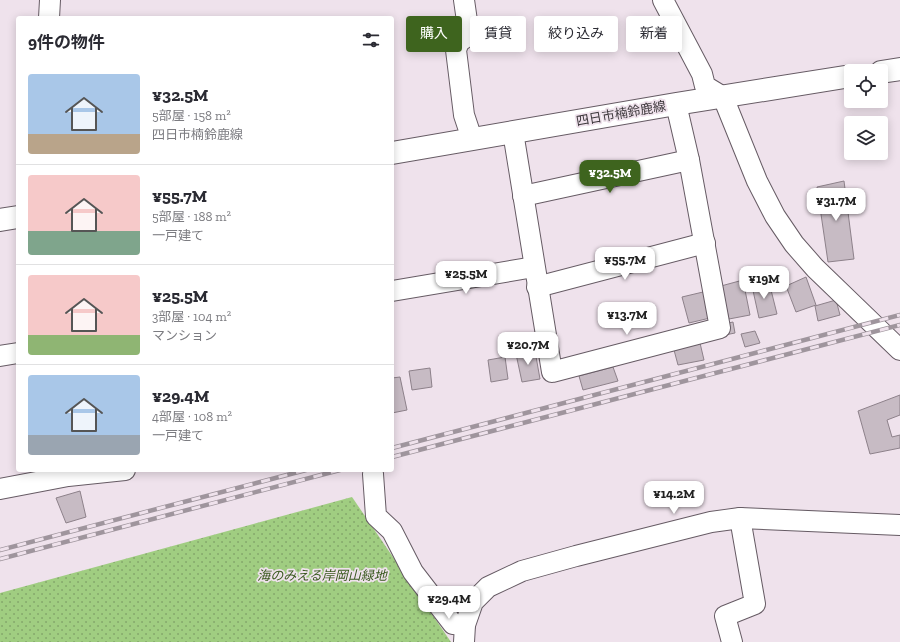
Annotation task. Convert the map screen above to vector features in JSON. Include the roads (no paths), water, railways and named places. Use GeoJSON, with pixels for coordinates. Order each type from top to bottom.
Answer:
{"type":"FeatureCollection","features":[{"type":"Feature","properties":{"kind":"main road"},"geometry":{"type":"LineString","coordinates":[[888,71],[900,69]]}},
{"type":"Feature","properties":{"kind":"main road","name":"四日市楠鈴鹿線"},"geometry":{"type":"LineString","coordinates":[[394,153],[676,104],[844,77]]}},
{"type":"Feature","properties":{"kind":"main road"},"geometry":{"type":"LineString","coordinates":[[0,220],[16,217]]}},
{"type":"Feature","properties":{"kind":"street"},"geometry":{"type":"LineString","coordinates":[[50,0],[50,16]]}},
{"type":"Feature","properties":{"kind":"street"},"geometry":{"type":"LineString","coordinates":[[464,0],[469,35],[459,42],[456,50],[464,115],[472,139]]}},
{"type":"Feature","properties":{"kind":"street"},"geometry":{"type":"LineString","coordinates":[[664,0],[702,74],[705,86],[723,97],[757,181],[775,216],[794,244],[815,268],[900,350]]}},
{"type":"Feature","properties":{"kind":"street"},"geometry":{"type":"LineString","coordinates":[[513,132],[552,372],[720,328],[689,160],[676,104]]}},
{"type":"Feature","properties":{"kind":"street"},"geometry":{"type":"LineString","coordinates":[[523,196],[689,160]]}},
{"type":"Feature","properties":{"kind":"street"},"geometry":{"type":"LineString","coordinates":[[538,287],[705,243]]}},
{"type":"Feature","properties":{"kind":"street"},"geometry":{"type":"LineString","coordinates":[[394,291],[534,267]]}},
{"type":"Feature","properties":{"kind":"street"},"geometry":{"type":"LineString","coordinates":[[0,356],[16,353]]}},
{"type":"Feature","properties":{"kind":"street"},"geometry":{"type":"LineString","coordinates":[[0,488],[68,476],[104,472]]}},
{"type":"Feature","properties":{"kind":"street"},"geometry":{"type":"LineString","coordinates":[[373,474],[376,516],[392,531],[413,572],[453,624],[464,633],[473,602],[488,587],[522,571],[711,522],[740,518],[900,525]]}},
{"type":"Feature","properties":{"kind":"street"},"geometry":{"type":"LineString","coordinates":[[732,642],[726,616],[755,604],[740,518]]}},
{"type":"Feature","properties":{"kind":"railway"},"geometry":{"type":"LineString","coordinates":[[394,447],[900,315]]}},
{"type":"Feature","properties":{"kind":"railway"},"geometry":{"type":"LineString","coordinates":[[394,456],[900,325]]}},
{"type":"Feature","properties":{"kind":"railway"},"geometry":{"type":"LineString","coordinates":[[0,550],[298,472]]}},
{"type":"Feature","properties":{"kind":"railway"},"geometry":{"type":"LineString","coordinates":[[0,559],[332,472]]}},
{"type":"Feature","properties":{"kind":"park label","name":"海のみえる岸岡山緑地"},"geometry":{"type":"Point","coordinates":[322,575]}}]}
